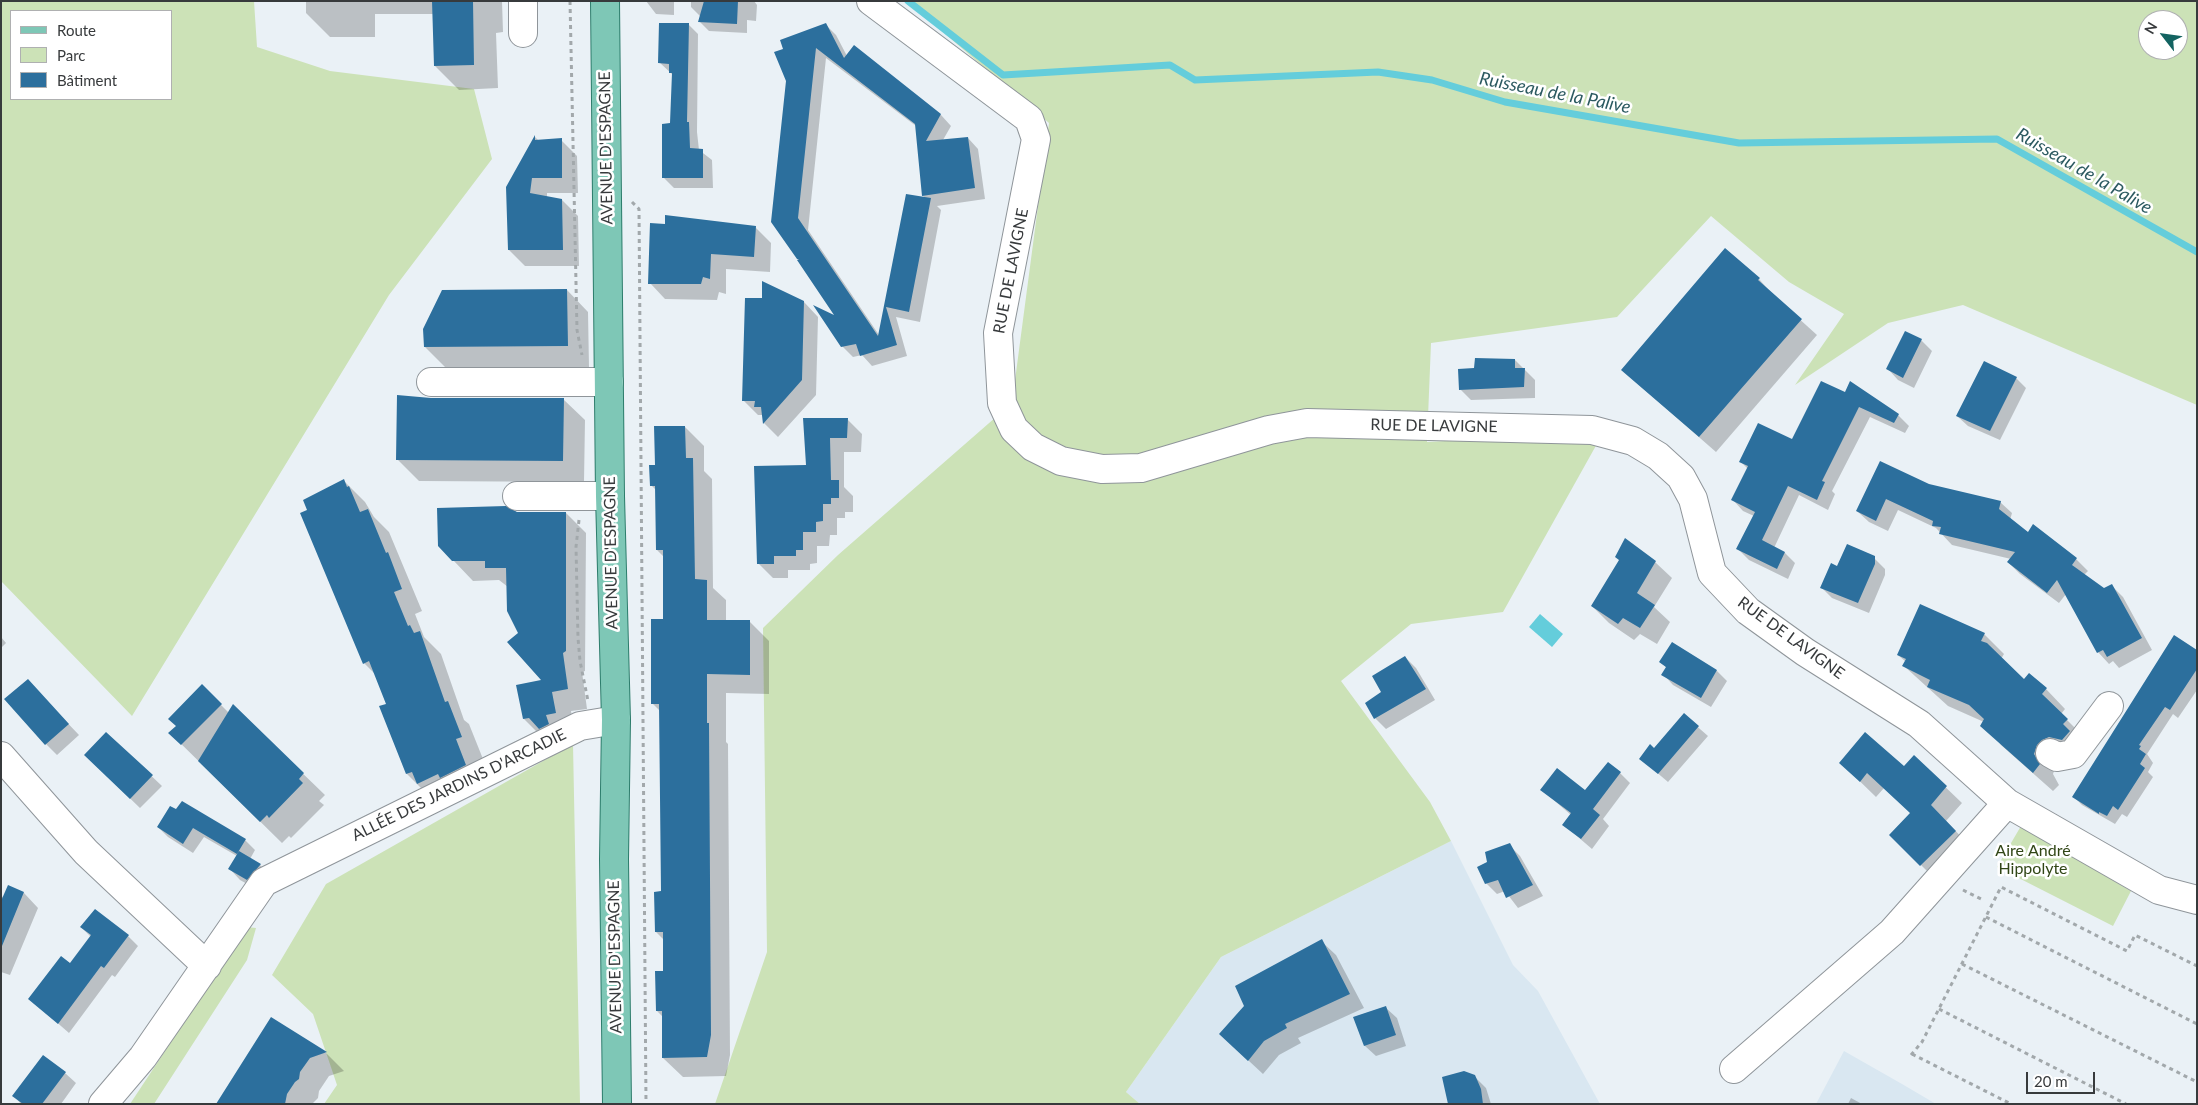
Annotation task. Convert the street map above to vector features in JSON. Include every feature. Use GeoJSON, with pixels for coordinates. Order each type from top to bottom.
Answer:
{"type":"FeatureCollection","features":[{"type":"Feature","properties":{"kind":"main road","name":"AVENUE D'ESPAGNE"},"geometry":{"type":"LineString","coordinates":[[605,1],[608,382],[616,720],[614,859],[617,1104]]}},
{"type":"Feature","properties":{"kind":"street"},"geometry":{"type":"LineString","coordinates":[[523,1],[523,33]]}},
{"type":"Feature","properties":{"kind":"street","name":"RUE DE LAVIGNE"},"geometry":{"type":"LineString","coordinates":[[871,1],[1029,119],[1036,139],[998,332],[1002,403],[1014,429],[1033,447],[1061,461],[1102,468],[1141,468],[1188,456],[1269,430],[1307,423],[1592,430],[1633,441],[1658,456],[1681,477],[1693,499],[1712,573],[1729,593],[1775,631],[1919,724],[2007,803],[2159,890],[2197,900]]}},
{"type":"Feature","properties":{"kind":"street"},"geometry":{"type":"LineString","coordinates":[[431,382],[608,382]]}},
{"type":"Feature","properties":{"kind":"street"},"geometry":{"type":"LineString","coordinates":[[517,496],[610,496]]}},
{"type":"Feature","properties":{"kind":"street"},"geometry":{"type":"LineString","coordinates":[[2050,753],[2057,757],[2073,754],[2109,706]]}},
{"type":"Feature","properties":{"kind":"street","name":"ALLÉE DES JARDINS D'ARCADIE"},"geometry":{"type":"LineString","coordinates":[[207,966],[264,882],[580,726],[616,720]]}},
{"type":"Feature","properties":{"kind":"street"},"geometry":{"type":"LineString","coordinates":[[1,756],[86,852],[207,966],[143,1057],[103,1104]]}},
{"type":"Feature","properties":{"kind":"street"},"geometry":{"type":"LineString","coordinates":[[1734,1069],[1892,932],[2007,803]]}},
{"type":"Feature","properties":{"kind":"path"},"geometry":{"type":"LineString","coordinates":[[639,209],[646,1104]]}},
{"type":"Feature","properties":{"kind":"path"},"geometry":{"type":"LineString","coordinates":[[2011,1104],[1911,1054],[1922,1042],[2001,887],[2127,951],[2135,935],[2197,966]]}},
{"type":"Feature","properties":{"kind":"path"},"geometry":{"type":"LineString","coordinates":[[1986,918],[2197,1024]]}},
{"type":"Feature","properties":{"kind":"path"},"geometry":{"type":"LineString","coordinates":[[1962,964],[2197,1082]]}},
{"type":"Feature","properties":{"kind":"path"},"geometry":{"type":"LineString","coordinates":[[1939,1009],[2126,1104]]}},
{"type":"Feature","properties":{"kind":"shaded area"},"geometry":{"type":"Polygon","coordinates":[[[1451,841],[1513,965],[1538,991],[1600,1104],[1140,1104],[1126,1092],[1221,957],[1451,841]]]}},
{"type":"Feature","properties":{"kind":"shaded area"},"geometry":{"type":"Polygon","coordinates":[[[1844,1051],[1902,1084],[1936,1104],[1816,1104],[1844,1051]]]}},
{"type":"Feature","properties":{"kind":"green space"},"geometry":{"type":"Polygon","coordinates":[[[1,1],[254,1],[257,47],[330,71],[474,89],[492,159],[389,295],[132,716],[1,581],[1,1]]]}},
{"type":"Feature","properties":{"kind":"green space"},"geometry":{"type":"Polygon","coordinates":[[[911,1],[2197,1],[2197,405],[1963,305],[1888,323],[1795,385],[1844,314],[1789,282],[1711,216],[1617,317],[1431,343],[1427,442],[1535,436],[1598,442],[1503,612],[1411,624],[1341,681],[1430,802],[1451,841],[1221,957],[1126,1092],[1140,1104],[715,1104],[767,952],[763,628],[838,555],[1012,403],[1049,123],[943,32],[911,1]]]}},
{"type":"Feature","properties":{"kind":"green space"},"geometry":{"type":"Polygon","coordinates":[[[573,744],[580,1104],[324,1104],[337,1085],[313,1014],[272,975],[326,884],[573,744]]]}},
{"type":"Feature","properties":{"kind":"green space","name":"Aire André Hippolyte"},"geometry":{"type":"Polygon","coordinates":[[[2021,826],[2131,891],[2113,926],[1997,867],[2021,826]]]}},
{"type":"Feature","properties":{"kind":"green space"},"geometry":{"type":"Polygon","coordinates":[[[247,927],[256,928],[247,960],[154,1104],[130,1104],[247,927]]]}},
{"type":"Feature","properties":{"kind":"water"},"geometry":{"type":"Polygon","coordinates":[[[1540,614],[1563,634],[1552,647],[1529,627],[1540,614]]]}},
{"type":"Feature","properties":{"kind":"building"},"geometry":{"type":"Polygon","coordinates":[[[432,1],[473,1],[474,65],[434,66],[432,1]]]}},
{"type":"Feature","properties":{"kind":"building"},"geometry":{"type":"Polygon","coordinates":[[[704,1],[738,1],[737,24],[698,22],[704,1]]]}},
{"type":"Feature","properties":{"kind":"building"},"geometry":{"type":"Polygon","coordinates":[[[659,23],[689,23],[687,122],[689,122],[690,148],[703,149],[703,178],[662,178],[662,124],[670,123],[672,73],[669,73],[669,64],[658,63],[659,23]]]}},
{"type":"Feature","properties":{"kind":"building"},"geometry":{"type":"Polygon","coordinates":[[[826,23],[844,58],[854,45],[941,114],[926,141],[968,137],[975,188],[922,196],[915,124],[816,48],[798,218],[878,336],[906,194],[931,198],[909,312],[886,307],[897,345],[860,356],[856,344],[841,347],[813,305],[834,315],[797,260],[799,259],[797,259],[771,222],[786,81],[774,52],[783,49],[780,40],[826,23]]]}},
{"type":"Feature","properties":{"kind":"building"},"geometry":{"type":"Polygon","coordinates":[[[535,135],[535,140],[562,138],[562,178],[532,178],[530,193],[562,199],[563,250],[508,250],[506,187],[535,135]]]}},
{"type":"Feature","properties":{"kind":"building"},"geometry":{"type":"Polygon","coordinates":[[[665,215],[756,226],[754,257],[711,254],[710,279],[703,277],[701,284],[648,284],[650,223],[665,224],[665,215]]]}},
{"type":"Feature","properties":{"kind":"building"},"geometry":{"type":"Polygon","coordinates":[[[1725,248],[1760,278],[1758,280],[1802,319],[1699,437],[1621,370],[1725,248]]]}},
{"type":"Feature","properties":{"kind":"building"},"geometry":{"type":"Polygon","coordinates":[[[762,281],[804,301],[802,380],[763,424],[761,407],[754,407],[755,401],[742,401],[745,298],[762,298],[762,281]]]}},
{"type":"Feature","properties":{"kind":"building"},"geometry":{"type":"Polygon","coordinates":[[[567,289],[568,346],[424,347],[423,329],[442,290],[567,289]]]}},
{"type":"Feature","properties":{"kind":"building"},"geometry":{"type":"Polygon","coordinates":[[[1905,331],[1922,339],[1903,378],[1886,369],[1905,331]]]}},
{"type":"Feature","properties":{"kind":"building"},"geometry":{"type":"Polygon","coordinates":[[[1475,358],[1515,359],[1515,368],[1525,368],[1524,387],[1459,390],[1458,369],[1474,368],[1475,358]]]}},
{"type":"Feature","properties":{"kind":"building"},"geometry":{"type":"Polygon","coordinates":[[[1984,361],[2017,377],[1990,431],[1956,416],[1984,361]]]}},
{"type":"Feature","properties":{"kind":"building"},"geometry":{"type":"Polygon","coordinates":[[[1821,381],[1845,392],[1850,381],[1899,414],[1894,423],[1859,407],[1822,481],[1825,482],[1817,500],[1788,486],[1762,540],[1785,552],[1777,569],[1736,549],[1755,512],[1731,500],[1748,466],[1739,462],[1758,423],[1792,439],[1821,381]]]}},
{"type":"Feature","properties":{"kind":"building"},"geometry":{"type":"Polygon","coordinates":[[[397,395],[431,398],[564,398],[563,461],[396,460],[397,395]]]}},
{"type":"Feature","properties":{"kind":"building"},"geometry":{"type":"Polygon","coordinates":[[[803,418],[848,418],[847,438],[830,438],[831,480],[839,480],[839,498],[831,498],[831,504],[823,504],[823,521],[816,522],[816,532],[803,532],[803,550],[796,550],[796,556],[774,556],[774,564],[757,564],[754,466],[806,465],[803,418]]]}},
{"type":"Feature","properties":{"kind":"building"},"geometry":{"type":"Polygon","coordinates":[[[654,426],[685,426],[686,458],[693,458],[695,579],[707,580],[707,620],[750,620],[750,675],[707,674],[711,1035],[707,1057],[662,1058],[662,1011],[656,1011],[655,971],[663,971],[663,932],[655,932],[654,892],[661,891],[659,704],[651,704],[651,619],[663,619],[663,550],[656,550],[655,486],[650,486],[649,465],[655,465],[654,426]]]}},
{"type":"Feature","properties":{"kind":"building"},"geometry":{"type":"Polygon","coordinates":[[[1880,461],[1929,484],[2001,501],[1999,509],[2028,532],[2033,524],[2077,558],[2072,565],[2104,588],[2112,584],[2142,638],[2107,657],[2103,650],[2097,653],[2057,580],[2047,593],[2007,562],[2015,552],[1939,534],[1941,527],[1932,526],[1933,521],[1886,499],[1876,521],[1856,511],[1880,461]]]}},
{"type":"Feature","properties":{"kind":"building"},"geometry":{"type":"Polygon","coordinates":[[[344,479],[360,512],[368,509],[386,553],[388,552],[402,589],[394,592],[408,626],[410,625],[414,633],[420,631],[445,702],[448,701],[462,737],[456,739],[466,765],[440,778],[438,774],[417,784],[412,772],[406,774],[379,706],[386,704],[369,661],[363,664],[300,513],[307,510],[303,500],[344,479]]]}},
{"type":"Feature","properties":{"kind":"building"},"geometry":{"type":"Polygon","coordinates":[[[506,506],[517,512],[566,512],[566,651],[563,653],[568,689],[552,692],[556,713],[546,715],[549,724],[539,729],[529,718],[523,719],[516,685],[541,680],[507,642],[518,633],[507,611],[506,568],[485,568],[485,561],[452,561],[438,546],[437,508],[506,506]]]}},
{"type":"Feature","properties":{"kind":"building"},"geometry":{"type":"Polygon","coordinates":[[[1625,538],[1656,561],[1637,593],[1655,605],[1640,628],[1623,618],[1618,624],[1591,606],[1619,560],[1615,557],[1625,538]]]}},
{"type":"Feature","properties":{"kind":"building"},"geometry":{"type":"Polygon","coordinates":[[[1847,544],[1875,556],[1875,564],[1858,603],[1820,588],[1831,563],[1837,566],[1847,544]]]}},
{"type":"Feature","properties":{"kind":"building"},"geometry":{"type":"Polygon","coordinates":[[[1920,604],[1985,633],[1981,641],[1987,643],[2024,679],[2029,673],[2047,688],[2042,694],[2068,719],[2063,724],[2070,731],[2062,740],[2049,737],[2037,745],[2034,754],[2040,764],[2033,773],[1980,726],[1984,719],[1969,705],[1927,687],[1930,680],[1902,666],[1906,659],[1897,655],[1920,604]]]}},
{"type":"Feature","properties":{"kind":"building"},"geometry":{"type":"Polygon","coordinates":[[[2174,635],[2197,650],[2197,669],[2170,710],[2165,707],[2139,745],[2141,746],[2139,749],[2146,754],[2140,764],[2145,768],[2118,810],[2113,806],[2107,816],[2099,812],[2099,814],[2072,797],[2174,635]]]}},
{"type":"Feature","properties":{"kind":"building"},"geometry":{"type":"Polygon","coordinates":[[[1672,642],[1717,670],[1701,698],[1661,675],[1666,667],[1659,662],[1672,642]]]}},
{"type":"Feature","properties":{"kind":"building"},"geometry":{"type":"Polygon","coordinates":[[[1405,656],[1426,689],[1374,719],[1365,703],[1381,692],[1372,676],[1405,656]]]}},
{"type":"Feature","properties":{"kind":"building"},"geometry":{"type":"Polygon","coordinates":[[[28,679],[69,724],[45,745],[4,699],[28,679]]]}},
{"type":"Feature","properties":{"kind":"building"},"geometry":{"type":"Polygon","coordinates":[[[202,684],[222,704],[181,745],[168,733],[176,726],[168,719],[202,684]]]}},
{"type":"Feature","properties":{"kind":"building"},"geometry":{"type":"Polygon","coordinates":[[[233,704],[304,773],[299,779],[303,783],[269,818],[267,815],[260,822],[198,761],[233,704]]]}},
{"type":"Feature","properties":{"kind":"building"},"geometry":{"type":"Polygon","coordinates":[[[1684,713],[1699,726],[1658,774],[1639,759],[1650,744],[1654,748],[1684,713]]]}},
{"type":"Feature","properties":{"kind":"building"},"geometry":{"type":"Polygon","coordinates":[[[106,732],[153,775],[130,799],[84,755],[106,732]]]}},
{"type":"Feature","properties":{"kind":"building"},"geometry":{"type":"Polygon","coordinates":[[[1865,732],[1904,766],[1914,755],[1947,786],[1931,805],[1956,831],[1920,866],[1889,835],[1910,813],[1867,773],[1860,782],[1839,763],[1865,732]]]}},
{"type":"Feature","properties":{"kind":"building"},"geometry":{"type":"Polygon","coordinates":[[[1608,762],[1621,772],[1593,809],[1600,815],[1581,839],[1562,825],[1571,813],[1540,790],[1557,768],[1585,790],[1608,762]]]}},
{"type":"Feature","properties":{"kind":"building"},"geometry":{"type":"Polygon","coordinates":[[[182,801],[246,839],[237,854],[193,828],[183,844],[157,827],[170,806],[176,809],[182,801]]]}},
{"type":"Feature","properties":{"kind":"building"},"geometry":{"type":"Polygon","coordinates":[[[1510,843],[1533,885],[1506,898],[1498,880],[1485,884],[1477,867],[1487,862],[1485,852],[1510,843]]]}},
{"type":"Feature","properties":{"kind":"building"},"geometry":{"type":"Polygon","coordinates":[[[239,851],[261,864],[247,880],[228,869],[239,851]]]}},
{"type":"Feature","properties":{"kind":"building"},"geometry":{"type":"Polygon","coordinates":[[[8,885],[24,892],[2,946],[1,901],[8,885]]]}},
{"type":"Feature","properties":{"kind":"building"},"geometry":{"type":"Polygon","coordinates":[[[95,909],[129,935],[104,968],[101,966],[58,1024],[28,999],[61,956],[70,963],[91,935],[80,927],[95,909]]]}},
{"type":"Feature","properties":{"kind":"building"},"geometry":{"type":"Polygon","coordinates":[[[1322,939],[1350,994],[1285,1024],[1287,1028],[1264,1041],[1248,1061],[1219,1034],[1244,1006],[1235,986],[1322,939]]]}},
{"type":"Feature","properties":{"kind":"building"},"geometry":{"type":"Polygon","coordinates":[[[1386,1006],[1396,1035],[1364,1046],[1353,1017],[1386,1006]]]}},
{"type":"Feature","properties":{"kind":"building"},"geometry":{"type":"Polygon","coordinates":[[[271,1017],[327,1052],[310,1058],[300,1072],[299,1079],[287,1094],[285,1104],[216,1104],[271,1017]]]}},
{"type":"Feature","properties":{"kind":"building"},"geometry":{"type":"Polygon","coordinates":[[[43,1055],[66,1072],[42,1104],[23,1104],[12,1096],[43,1055]]]}},
{"type":"Feature","properties":{"kind":"building"},"geometry":{"type":"Polygon","coordinates":[[[1464,1071],[1475,1075],[1481,1089],[1483,1104],[1448,1104],[1442,1077],[1464,1071]]]}},
{"type":"Feature","properties":{"kind":"waterway","name":"Ruisseau de la Palive"},"geometry":{"type":"LineString","coordinates":[[908,1],[1003,75],[1170,65],[1195,80],[1378,72],[1432,80],[1505,102],[1739,143],[1997,139],[2197,252]]}}]}
